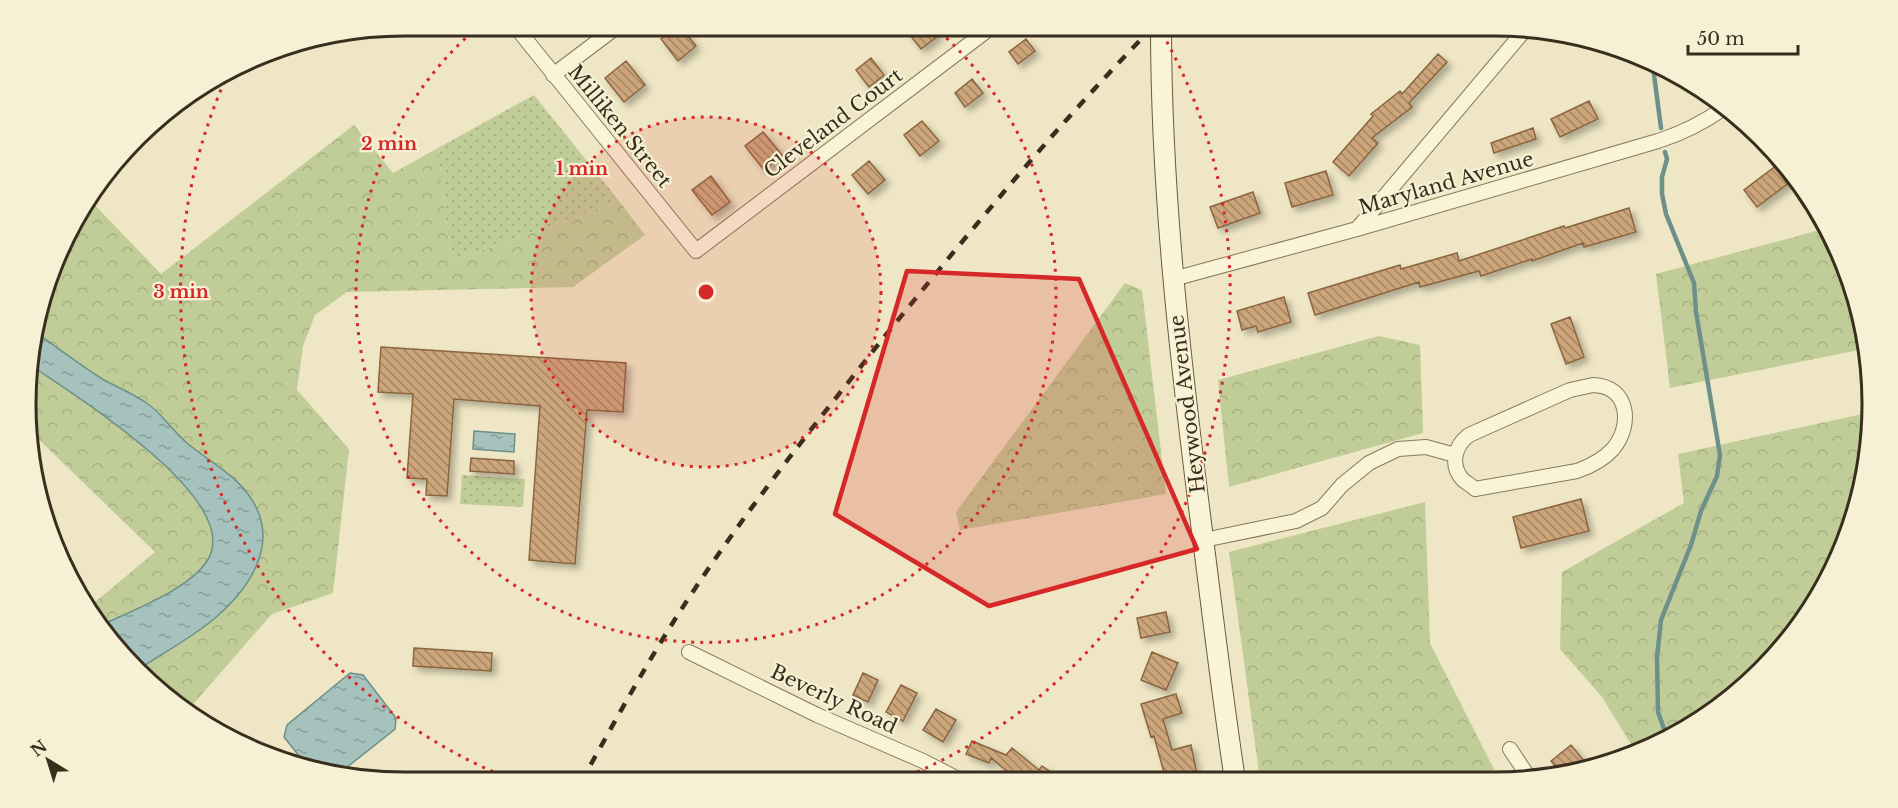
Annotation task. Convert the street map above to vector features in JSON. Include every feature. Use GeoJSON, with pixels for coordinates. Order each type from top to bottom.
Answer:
{"type":"FeatureCollection","features":[{"type":"Feature","properties":{"kind":"street","name":"Milliken Street"},"geometry":{"type":"LineString","coordinates":[[523,36],[696,251]]}},
{"type":"Feature","properties":{"kind":"street"},"geometry":{"type":"LineString","coordinates":[[553,75],[605,36]]}},
{"type":"Feature","properties":{"kind":"street","name":"Cleveland Court"},"geometry":{"type":"LineString","coordinates":[[696,251],[980,36]]}},
{"type":"Feature","properties":{"kind":"street","name":"Heywood Avenue"},"geometry":{"type":"LineString","coordinates":[[1161,36],[1163,120],[1173,279],[1184,387],[1234,772]]}},
{"type":"Feature","properties":{"kind":"street"},"geometry":{"type":"LineString","coordinates":[[1357,229],[1518,37]]}},
{"type":"Feature","properties":{"kind":"street","name":"Maryland Avenue"},"geometry":{"type":"LineString","coordinates":[[1173,279],[1357,229],[1658,141],[1683,133],[1718,112]]}},
{"type":"Feature","properties":{"kind":"street"},"geometry":{"type":"LineString","coordinates":[[1605,385],[1613,390],[1623,406],[1625,425],[1614,447],[1604,458],[1577,471],[1475,489],[1458,472],[1455,455],[1458,446],[1469,435],[1581,386],[1605,385]]}},
{"type":"Feature","properties":{"kind":"street"},"geometry":{"type":"LineString","coordinates":[[1203,540],[1296,521],[1322,508],[1342,485],[1369,463],[1398,449],[1426,447],[1455,455]]}},
{"type":"Feature","properties":{"kind":"street","name":"Beverly Road"},"geometry":{"type":"LineString","coordinates":[[689,652],[817,715],[944,772]]}},
{"type":"Feature","properties":{"kind":"street"},"geometry":{"type":"LineString","coordinates":[[1510,749],[1524,770]]}},
{"type":"Feature","properties":{"kind":"highlighted area"},"geometry":{"type":"Polygon","coordinates":[[[907,271],[1079,279],[1197,549],[989,606],[835,514],[907,271]]]}},
{"type":"Feature","properties":{"kind":"green space"},"geometry":{"type":"Polygon","coordinates":[[[534,95],[619,201],[451,261],[438,148],[534,95]]]}},
{"type":"Feature","properties":{"kind":"green space"},"geometry":{"type":"Polygon","coordinates":[[[354,125],[393,173],[438,148],[451,261],[619,201],[645,235],[573,287],[347,292],[315,315],[303,346],[297,390],[349,449],[333,593],[272,614],[193,705],[161,681],[127,647],[94,603],[155,552],[38,439],[37,428],[37,380],[43,332],[64,263],[95,205],[161,274],[354,125]]]}},
{"type":"Feature","properties":{"kind":"green space"},"geometry":{"type":"Polygon","coordinates":[[[1818,230],[1842,286],[1858,350],[1670,388],[1656,274],[1818,230]]]}},
{"type":"Feature","properties":{"kind":"green space"},"geometry":{"type":"Polygon","coordinates":[[[1125,283],[1142,290],[1166,494],[960,530],[956,512],[1125,283]]]}},
{"type":"Feature","properties":{"kind":"green space"},"geometry":{"type":"Polygon","coordinates":[[[1379,336],[1420,345],[1423,433],[1229,487],[1218,380],[1379,336]]]}},
{"type":"Feature","properties":{"kind":"green space"},"geometry":{"type":"Polygon","coordinates":[[[1862,414],[1855,476],[1842,522],[1824,567],[1800,608],[1771,647],[1737,681],[1678,723],[1632,745],[1602,697],[1560,649],[1562,572],[1684,503],[1678,454],[1862,414]]]}},
{"type":"Feature","properties":{"kind":"green space"},"geometry":{"type":"Polygon","coordinates":[[[462,475],[525,479],[523,507],[460,504],[462,475]]]}},
{"type":"Feature","properties":{"kind":"green space"},"geometry":{"type":"Polygon","coordinates":[[[1425,502],[1430,643],[1495,772],[1259,772],[1229,552],[1425,502]]]}},
{"type":"Feature","properties":{"kind":"water"},"geometry":{"type":"Polygon","coordinates":[[[42,337],[104,380],[153,408],[187,443],[222,469],[246,491],[260,517],[263,533],[262,549],[257,565],[239,594],[206,625],[145,665],[127,647],[108,622],[159,598],[187,581],[207,561],[213,537],[202,509],[180,480],[150,452],[82,400],[38,370],[42,337]]]}},
{"type":"Feature","properties":{"kind":"water"},"geometry":{"type":"Polygon","coordinates":[[[474,431],[515,434],[514,452],[473,449],[474,431]]]}},
{"type":"Feature","properties":{"kind":"water"},"geometry":{"type":"Polygon","coordinates":[[[350,673],[363,675],[396,718],[395,729],[347,767],[299,756],[284,737],[287,725],[350,673]]]}},
{"type":"Feature","properties":{"kind":"building"},"geometry":{"type":"Polygon","coordinates":[[[665,36],[688,36],[696,46],[678,61],[661,39],[665,36]]]}},
{"type":"Feature","properties":{"kind":"building"},"geometry":{"type":"Polygon","coordinates":[[[911,36],[938,36],[921,49],[911,36]]]}},
{"type":"Feature","properties":{"kind":"building"},"geometry":{"type":"Polygon","coordinates":[[[1026,39],[1035,51],[1018,64],[1009,52],[1026,39]]]}},
{"type":"Feature","properties":{"kind":"building"},"geometry":{"type":"Polygon","coordinates":[[[1438,54],[1447,62],[1409,103],[1412,107],[1372,138],[1378,143],[1349,176],[1333,162],[1373,116],[1371,114],[1400,91],[1402,94],[1438,54]]]}},
{"type":"Feature","properties":{"kind":"building"},"geometry":{"type":"Polygon","coordinates":[[[871,58],[884,75],[869,87],[856,70],[871,58]]]}},
{"type":"Feature","properties":{"kind":"building"},"geometry":{"type":"Polygon","coordinates":[[[626,61],[645,85],[624,102],[605,78],[626,61]]]}},
{"type":"Feature","properties":{"kind":"building"},"geometry":{"type":"Polygon","coordinates":[[[972,79],[983,93],[965,107],[955,93],[972,79]]]}},
{"type":"Feature","properties":{"kind":"building"},"geometry":{"type":"Polygon","coordinates":[[[1589,101],[1598,119],[1560,137],[1551,119],[1589,101]]]}},
{"type":"Feature","properties":{"kind":"building"},"geometry":{"type":"Polygon","coordinates":[[[922,121],[939,141],[920,156],[904,135],[922,121]]]}},
{"type":"Feature","properties":{"kind":"building"},"geometry":{"type":"Polygon","coordinates":[[[1533,128],[1536,139],[1494,153],[1491,143],[1533,128]]]}},
{"type":"Feature","properties":{"kind":"building"},"geometry":{"type":"Polygon","coordinates":[[[763,132],[782,155],[764,170],[745,146],[763,132]]]}},
{"type":"Feature","properties":{"kind":"building"},"geometry":{"type":"Polygon","coordinates":[[[869,161],[885,180],[868,194],[852,175],[869,161]]]}},
{"type":"Feature","properties":{"kind":"building"},"geometry":{"type":"Polygon","coordinates":[[[1775,166],[1788,183],[1757,207],[1744,190],[1775,166]]]}},
{"type":"Feature","properties":{"kind":"building"},"geometry":{"type":"Polygon","coordinates":[[[1326,171],[1333,195],[1292,207],[1285,183],[1326,171]]]}},
{"type":"Feature","properties":{"kind":"building"},"geometry":{"type":"Polygon","coordinates":[[[711,176],[730,202],[712,215],[692,190],[711,176]]]}},
{"type":"Feature","properties":{"kind":"building"},"geometry":{"type":"Polygon","coordinates":[[[1253,192],[1260,213],[1218,228],[1210,207],[1253,192]]]}},
{"type":"Feature","properties":{"kind":"building"},"geometry":{"type":"Polygon","coordinates":[[[1629,208],[1636,232],[1584,247],[1583,243],[1481,276],[1479,271],[1420,287],[1419,282],[1315,315],[1308,293],[1400,265],[1401,269],[1457,253],[1459,261],[1564,226],[1565,228],[1629,208]]]}},
{"type":"Feature","properties":{"kind":"building"},"geometry":{"type":"Polygon","coordinates":[[[1284,297],[1291,322],[1258,332],[1256,326],[1242,330],[1237,311],[1284,297]]]}},
{"type":"Feature","properties":{"kind":"building"},"geometry":{"type":"Polygon","coordinates":[[[1570,317],[1584,357],[1566,364],[1551,324],[1570,317]]]}},
{"type":"Feature","properties":{"kind":"building"},"geometry":{"type":"Polygon","coordinates":[[[381,347],[626,363],[623,412],[587,410],[575,564],[529,560],[540,406],[454,399],[447,496],[426,495],[427,479],[407,478],[413,394],[378,392],[381,347]]]}},
{"type":"Feature","properties":{"kind":"building"},"geometry":{"type":"Polygon","coordinates":[[[471,458],[514,461],[514,474],[470,471],[471,458]]]}},
{"type":"Feature","properties":{"kind":"building"},"geometry":{"type":"Polygon","coordinates":[[[1581,499],[1589,531],[1521,548],[1513,517],[1581,499]]]}},
{"type":"Feature","properties":{"kind":"building"},"geometry":{"type":"Polygon","coordinates":[[[1166,612],[1170,632],[1141,638],[1137,618],[1166,612]]]}},
{"type":"Feature","properties":{"kind":"building"},"geometry":{"type":"Polygon","coordinates":[[[414,648],[492,653],[491,671],[413,666],[414,648]]]}},
{"type":"Feature","properties":{"kind":"building"},"geometry":{"type":"Polygon","coordinates":[[[1152,652],[1178,663],[1166,690],[1141,680],[1152,652]]]}},
{"type":"Feature","properties":{"kind":"building"},"geometry":{"type":"Polygon","coordinates":[[[863,673],[878,680],[868,702],[853,695],[863,673]]]}},
{"type":"Feature","properties":{"kind":"building"},"geometry":{"type":"Polygon","coordinates":[[[901,685],[917,693],[903,721],[886,712],[901,685]]]}},
{"type":"Feature","properties":{"kind":"building"},"geometry":{"type":"Polygon","coordinates":[[[1176,694],[1182,713],[1163,719],[1172,750],[1191,745],[1196,772],[1164,772],[1154,736],[1151,737],[1141,704],[1176,694]]]}},
{"type":"Feature","properties":{"kind":"building"},"geometry":{"type":"Polygon","coordinates":[[[936,709],[956,720],[943,742],[923,730],[936,709]]]}},
{"type":"Feature","properties":{"kind":"building"},"geometry":{"type":"Polygon","coordinates":[[[972,741],[1006,755],[1012,748],[1039,770],[1042,766],[1051,772],[1008,772],[991,758],[989,763],[966,754],[972,741]]]}},
{"type":"Feature","properties":{"kind":"building"},"geometry":{"type":"Polygon","coordinates":[[[1571,745],[1584,760],[1556,767],[1551,761],[1571,745]]]}},
{"type":"Feature","properties":{"kind":"waterway"},"geometry":{"type":"LineString","coordinates":[[1654,73],[1661,128]]}},
{"type":"Feature","properties":{"kind":"waterway"},"geometry":{"type":"LineString","coordinates":[[1665,152],[1667,159],[1662,177],[1662,194],[1666,214],[1694,283],[1696,312],[1720,455],[1717,476],[1701,511],[1691,545],[1661,620],[1657,657],[1658,712],[1665,730]]}},
{"type":"Feature","properties":{"kind":"railway"},"geometry":{"type":"LineString","coordinates":[[587,772],[664,637],[715,559],[770,483],[885,336],[983,217],[1049,139],[1144,36]]}}]}
